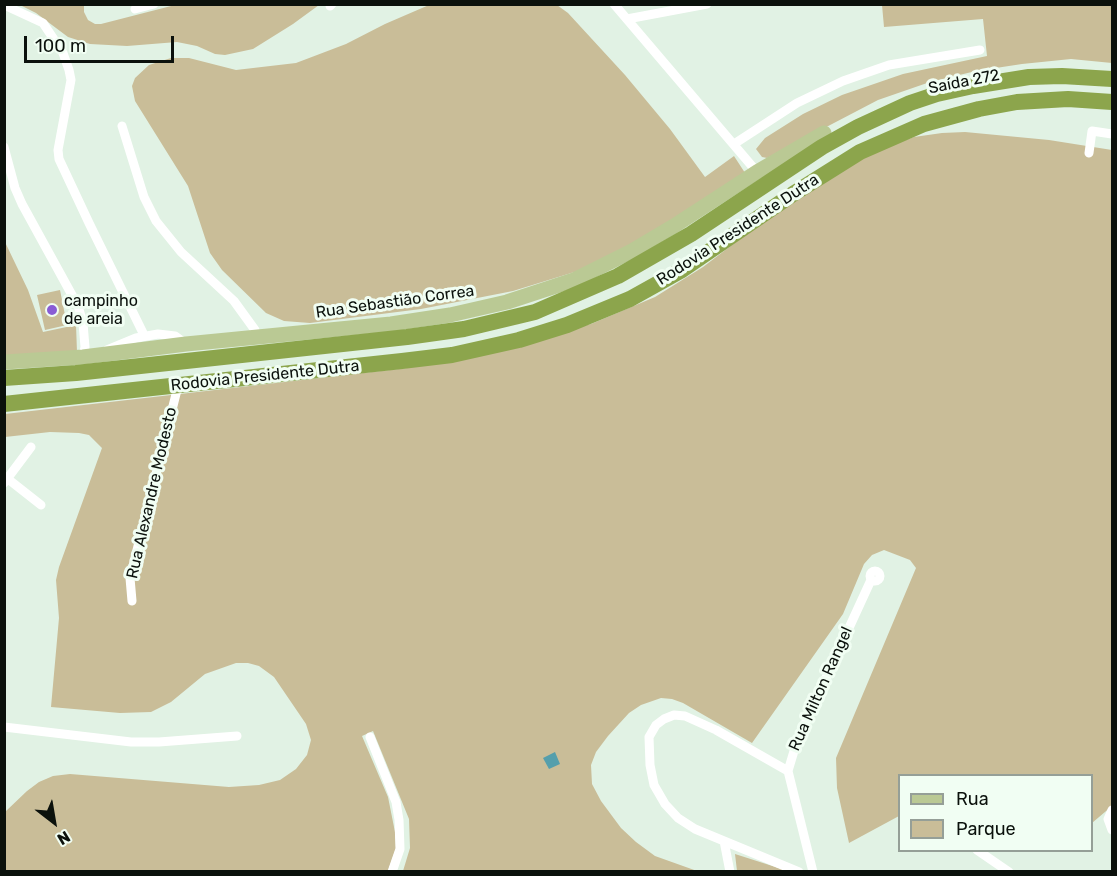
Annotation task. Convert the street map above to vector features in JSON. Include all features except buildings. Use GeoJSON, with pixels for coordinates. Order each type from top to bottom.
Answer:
{"type":"FeatureCollection","features":[{"type":"Feature","properties":{"kind":"highway","name":"Saída 272"},"geometry":{"type":"LineString","coordinates":[[824,132],[906,95],[961,80],[1040,71],[1113,74]]}},
{"type":"Feature","properties":{"kind":"highway","name":"Rodovia Presidente Dutra"},"geometry":{"type":"LineString","coordinates":[[4,378],[76,373],[407,337],[464,329],[535,312],[586,292],[628,271],[691,234],[822,147],[910,103],[973,86],[1029,77],[1113,79]]}},
{"type":"Feature","properties":{"kind":"highway","name":"Rodovia Presidente Dutra"},"geometry":{"type":"LineString","coordinates":[[4,406],[61,397],[452,355],[535,336],[603,312],[638,294],[682,270],[793,194],[860,152],[924,124],[979,109],[1017,102],[1068,99],[1113,102]]}},
{"type":"Feature","properties":{"kind":"main road","name":"Rua Sebastião Correa"},"geometry":{"type":"LineString","coordinates":[[4,362],[89,357],[186,344],[391,324],[450,315],[541,292],[574,280],[632,251],[824,132]]}},
{"type":"Feature","properties":{"kind":"street"},"geometry":{"type":"LineString","coordinates":[[4,4],[43,24],[63,52],[71,80],[58,150],[59,159],[144,335]]}},
{"type":"Feature","properties":{"kind":"street"},"geometry":{"type":"LineString","coordinates":[[135,9],[154,4]]}},
{"type":"Feature","properties":{"kind":"street"},"geometry":{"type":"LineString","coordinates":[[614,4],[757,172]]}},
{"type":"Feature","properties":{"kind":"street"},"geometry":{"type":"LineString","coordinates":[[627,19],[707,4]]}},
{"type":"Feature","properties":{"kind":"street"},"geometry":{"type":"LineString","coordinates":[[734,144],[797,103],[825,88],[905,62],[980,50]]}},
{"type":"Feature","properties":{"kind":"street"},"geometry":{"type":"LineString","coordinates":[[122,126],[144,197],[156,221],[181,252],[234,301],[255,330],[257,338]]}},
{"type":"Feature","properties":{"kind":"street"},"geometry":{"type":"LineString","coordinates":[[1089,153],[1092,131],[1113,134]]}},
{"type":"Feature","properties":{"kind":"street"},"geometry":{"type":"LineString","coordinates":[[4,147],[12,181],[22,204],[78,306],[83,323],[85,347],[89,357],[144,335],[175,336],[186,344]]}},
{"type":"Feature","properties":{"kind":"street","name":"Rua Alexandre Modesto"},"geometry":{"type":"LineString","coordinates":[[132,601],[130,578],[178,386]]}},
{"type":"Feature","properties":{"kind":"street"},"geometry":{"type":"LineString","coordinates":[[31,447],[6,481],[41,505]]}},
{"type":"Feature","properties":{"kind":"street","name":"Rua Milton Rangel"},"geometry":{"type":"LineString","coordinates":[[813,872],[788,771],[797,741],[872,580]]}},
{"type":"Feature","properties":{"kind":"street"},"geometry":{"type":"LineString","coordinates":[[788,771],[691,718],[674,715],[664,719],[656,725],[650,737],[651,775],[659,795],[671,812],[686,824],[799,872]]}},
{"type":"Feature","properties":{"kind":"street"},"geometry":{"type":"LineString","coordinates":[[4,727],[131,742],[237,736]]}},
{"type":"Feature","properties":{"kind":"street"},"geometry":{"type":"LineString","coordinates":[[370,736],[396,802],[399,820],[400,849],[392,872]]}},
{"type":"Feature","properties":{"kind":"street"},"geometry":{"type":"LineString","coordinates":[[1113,810],[1108,819],[1113,830]]}},
{"type":"Feature","properties":{"kind":"street"},"geometry":{"type":"LineString","coordinates":[[723,841],[730,872]]}},
{"type":"Feature","properties":{"kind":"street"},"geometry":{"type":"LineString","coordinates":[[980,852],[1009,872]]}},
{"type":"Feature","properties":{"kind":"green space"},"geometry":{"type":"Polygon","coordinates":[[[20,5],[84,5],[84,12],[88,20],[101,24],[175,5],[319,5],[253,49],[225,55],[177,42],[127,46],[90,44],[68,37],[36,13],[20,5]]]}},
{"type":"Feature","properties":{"kind":"green space"},"geometry":{"type":"Polygon","coordinates":[[[429,5],[557,5],[568,13],[625,75],[670,129],[705,177],[734,156],[747,176],[697,210],[581,270],[513,291],[421,309],[310,323],[284,321],[266,313],[222,270],[210,253],[188,186],[135,101],[132,86],[135,78],[149,65],[171,58],[189,58],[236,70],[296,63],[346,44],[429,5]]]}},
{"type":"Feature","properties":{"kind":"green space"},"geometry":{"type":"Polygon","coordinates":[[[882,5],[1112,5],[1112,63],[1071,59],[1022,64],[976,71],[930,82],[878,100],[767,158],[762,157],[756,149],[765,138],[803,114],[842,95],[903,74],[987,56],[983,19],[884,27],[882,5]]]}},
{"type":"Feature","properties":{"kind":"green space"},"geometry":{"type":"Polygon","coordinates":[[[965,132],[1049,140],[1112,150],[1112,806],[1093,822],[1093,774],[898,774],[898,817],[849,843],[837,788],[836,758],[916,568],[910,560],[884,550],[872,555],[864,564],[843,614],[752,743],[683,703],[661,698],[641,705],[629,713],[596,752],[591,765],[592,784],[601,801],[621,828],[655,856],[697,871],[403,871],[410,848],[409,819],[373,731],[362,736],[388,797],[395,832],[396,848],[388,871],[5,872],[5,812],[39,782],[53,776],[70,774],[229,787],[259,785],[280,780],[296,769],[307,755],[311,740],[306,724],[274,677],[259,666],[248,663],[236,663],[205,674],[171,702],[151,712],[120,713],[51,707],[59,618],[56,580],[102,448],[89,435],[79,433],[50,432],[5,437],[5,414],[407,368],[591,324],[655,297],[703,267],[786,204],[861,156],[914,137],[965,132]]]}},
{"type":"Feature","properties":{"kind":"green space"},"geometry":{"type":"Polygon","coordinates":[[[4,240],[28,290],[43,332],[76,325],[77,352],[5,356],[4,240]]]}},
{"type":"Feature","properties":{"kind":"green space","name":"campinho de areia"},"geometry":{"type":"Polygon","coordinates":[[[60,290],[67,325],[45,330],[37,295],[60,290]]]}},
{"type":"Feature","properties":{"kind":"green space"},"geometry":{"type":"Polygon","coordinates":[[[735,854],[788,871],[737,871],[735,854]]]}},
{"type":"Feature","properties":{"kind":"water"},"geometry":{"type":"Polygon","coordinates":[[[555,752],[560,764],[549,769],[543,758],[555,752]]]}},
{"type":"Feature","properties":{"kind":"place","name":"campinho de areia"},"geometry":{"type":"Point","coordinates":[52,310]}}]}
